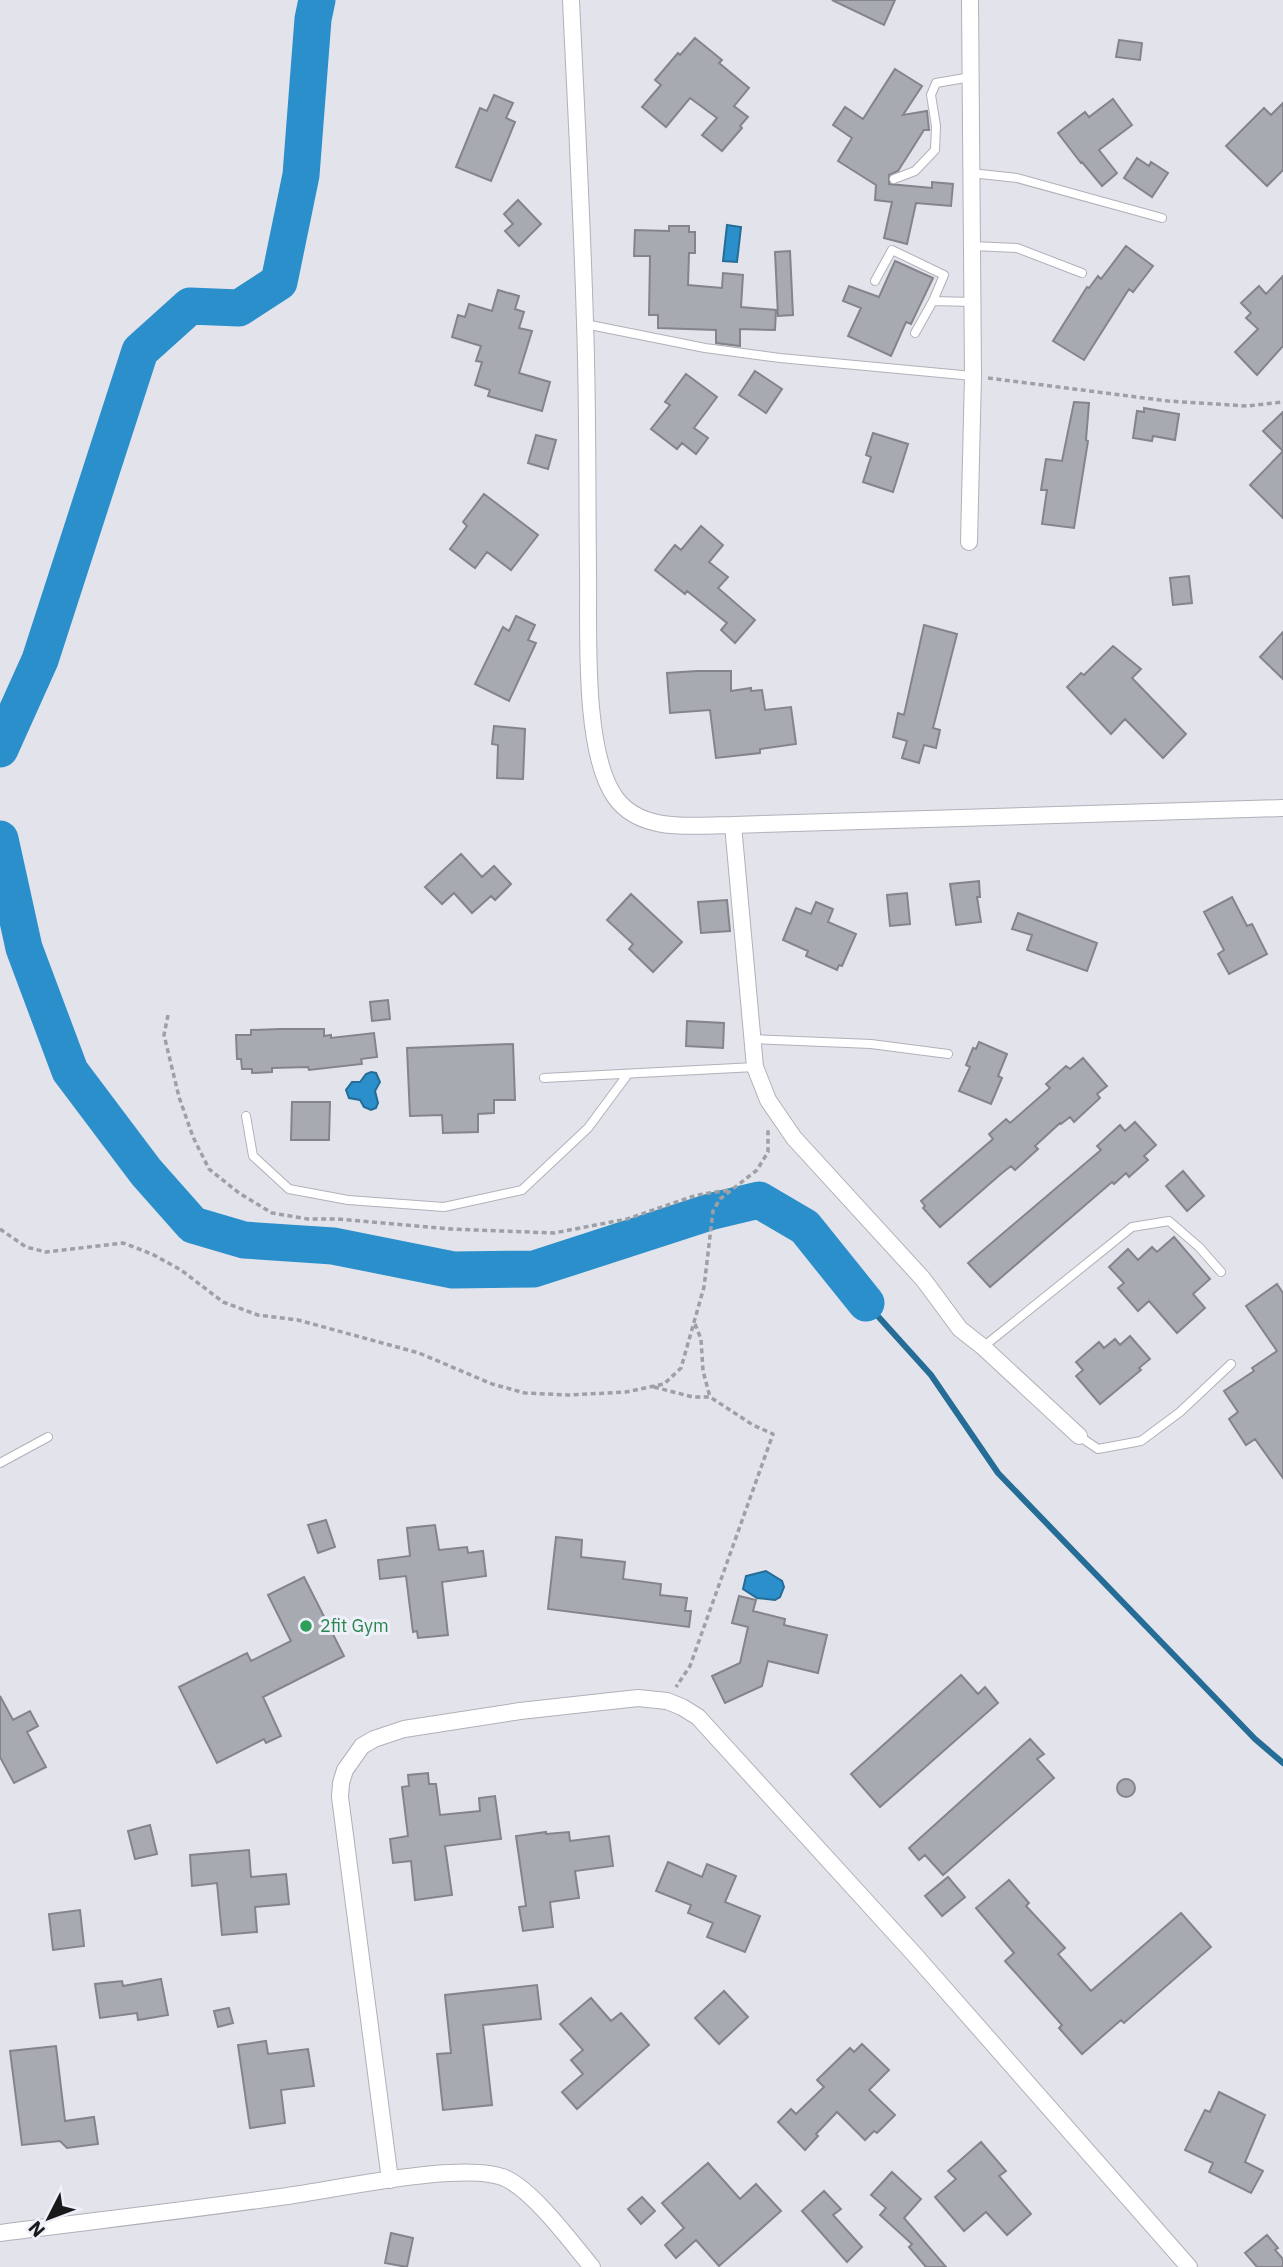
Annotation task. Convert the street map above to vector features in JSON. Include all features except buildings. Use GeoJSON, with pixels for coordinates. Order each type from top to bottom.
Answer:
{"type":"FeatureCollection","features":[{"type":"Feature","properties":{"kind":"street"},"geometry":{"type":"LineString","coordinates":[[571,0],[585,324],[589,668],[595,742],[602,772],[616,799],[638,818],[668,825],[1283,808]]}},
{"type":"Feature","properties":{"kind":"street"},"geometry":{"type":"LineString","coordinates":[[969,542],[972,376],[971,0]]}},
{"type":"Feature","properties":{"kind":"street"},"geometry":{"type":"LineString","coordinates":[[733,825],[755,1067],[768,1100],[794,1138],[923,1279],[960,1329],[1079,1436]]}},
{"type":"Feature","properties":{"kind":"street"},"geometry":{"type":"LineString","coordinates":[[390,2180],[340,1797],[345,1770],[362,1746],[404,1729],[520,1711],[638,1698],[667,1701],[698,1717],[914,1954],[1189,2267]]}},
{"type":"Feature","properties":{"kind":"street"},"geometry":{"type":"LineString","coordinates":[[0,2233],[299,2195],[390,2180],[473,2172],[489,2173],[508,2180],[536,2203],[592,2267]]}},
{"type":"Feature","properties":{"kind":"lane"},"geometry":{"type":"LineString","coordinates":[[894,179],[915,171],[935,150],[936,126],[931,95],[936,83],[971,77]]}},
{"type":"Feature","properties":{"kind":"lane"},"geometry":{"type":"LineString","coordinates":[[971,173],[1017,178],[1162,218]]}},
{"type":"Feature","properties":{"kind":"lane"},"geometry":{"type":"LineString","coordinates":[[972,246],[1017,248],[1082,273]]}},
{"type":"Feature","properties":{"kind":"lane"},"geometry":{"type":"LineString","coordinates":[[875,281],[892,250],[944,275],[915,333]]}},
{"type":"Feature","properties":{"kind":"lane"},"geometry":{"type":"LineString","coordinates":[[933,301],[972,302]]}},
{"type":"Feature","properties":{"kind":"lane"},"geometry":{"type":"LineString","coordinates":[[585,324],[742,353],[972,376]]}},
{"type":"Feature","properties":{"kind":"lane"},"geometry":{"type":"LineString","coordinates":[[753,1039],[872,1044],[948,1054]]}},
{"type":"Feature","properties":{"kind":"lane"},"geometry":{"type":"LineString","coordinates":[[544,1078],[755,1067]]}},
{"type":"Feature","properties":{"kind":"lane"},"geometry":{"type":"LineString","coordinates":[[246,1116],[253,1156],[289,1189],[348,1200],[444,1207],[522,1190],[588,1128],[628,1074]]}},
{"type":"Feature","properties":{"kind":"lane"},"geometry":{"type":"LineString","coordinates":[[983,1348],[1132,1227],[1169,1221],[1199,1247],[1221,1272],[1213,1263]]}},
{"type":"Feature","properties":{"kind":"lane"},"geometry":{"type":"LineString","coordinates":[[1079,1436],[1098,1449],[1141,1441],[1180,1412],[1231,1364]]}},
{"type":"Feature","properties":{"kind":"lane"},"geometry":{"type":"LineString","coordinates":[[0,1462],[48,1437]]}},
{"type":"Feature","properties":{"kind":"path"},"geometry":{"type":"LineString","coordinates":[[972,376],[1168,401],[1247,406],[1283,402]]}},
{"type":"Feature","properties":{"kind":"path"},"geometry":{"type":"LineString","coordinates":[[168,1015],[164,1035],[179,1097],[193,1137],[209,1168],[239,1193],[272,1213],[308,1219],[554,1233],[627,1219],[697,1195],[731,1190]]}},
{"type":"Feature","properties":{"kind":"path"},"geometry":{"type":"LineString","coordinates":[[0,1229],[26,1247],[46,1252],[123,1243],[152,1254],[181,1270],[223,1303],[258,1315],[298,1320],[419,1353],[492,1384],[525,1393],[581,1395],[654,1387],[664,1384],[681,1368],[704,1287],[713,1211],[720,1199],[757,1170],[768,1152],[768,1100]]}},
{"type":"Feature","properties":{"kind":"path"},"geometry":{"type":"LineString","coordinates":[[694,1323],[701,1339],[702,1371],[710,1396]]}},
{"type":"Feature","properties":{"kind":"path"},"geometry":{"type":"LineString","coordinates":[[654,1387],[693,1396],[710,1396],[753,1425],[773,1434],[690,1666],[667,1701]]}},
{"type":"Feature","properties":{"kind":"water"},"geometry":{"type":"Polygon","coordinates":[[[727,225],[741,227],[737,262],[723,261],[727,225]]]}},
{"type":"Feature","properties":{"kind":"water"},"geometry":{"type":"Polygon","coordinates":[[[371,1072],[376,1073],[380,1082],[375,1091],[378,1103],[376,1108],[371,1110],[364,1107],[360,1100],[349,1098],[346,1090],[352,1082],[360,1082],[371,1072]]]}},
{"type":"Feature","properties":{"kind":"water"},"geometry":{"type":"Polygon","coordinates":[[[766,1571],[782,1581],[784,1587],[780,1597],[775,1600],[757,1598],[743,1589],[746,1576],[766,1571]]]}},
{"type":"Feature","properties":{"kind":"waterway"},"geometry":{"type":"LineString","coordinates":[[0,749],[40,660],[140,351],[190,306],[239,308],[279,282],[301,175],[313,19],[317,0]]}},
{"type":"Feature","properties":{"kind":"waterway"},"geometry":{"type":"LineString","coordinates":[[0,839],[24,948],[70,1071],[146,1172],[193,1225],[244,1240],[333,1246],[453,1270],[534,1269],[713,1211],[759,1200],[805,1227],[866,1303]]}},
{"type":"Feature","properties":{"kind":"waterway"},"geometry":{"type":"LineString","coordinates":[[866,1303],[931,1375],[998,1473],[1255,1739],[1283,1763]]}},
{"type":"Feature","properties":{"kind":"place","name":"2fit Gym"},"geometry":{"type":"Point","coordinates":[306,1626]}}]}
